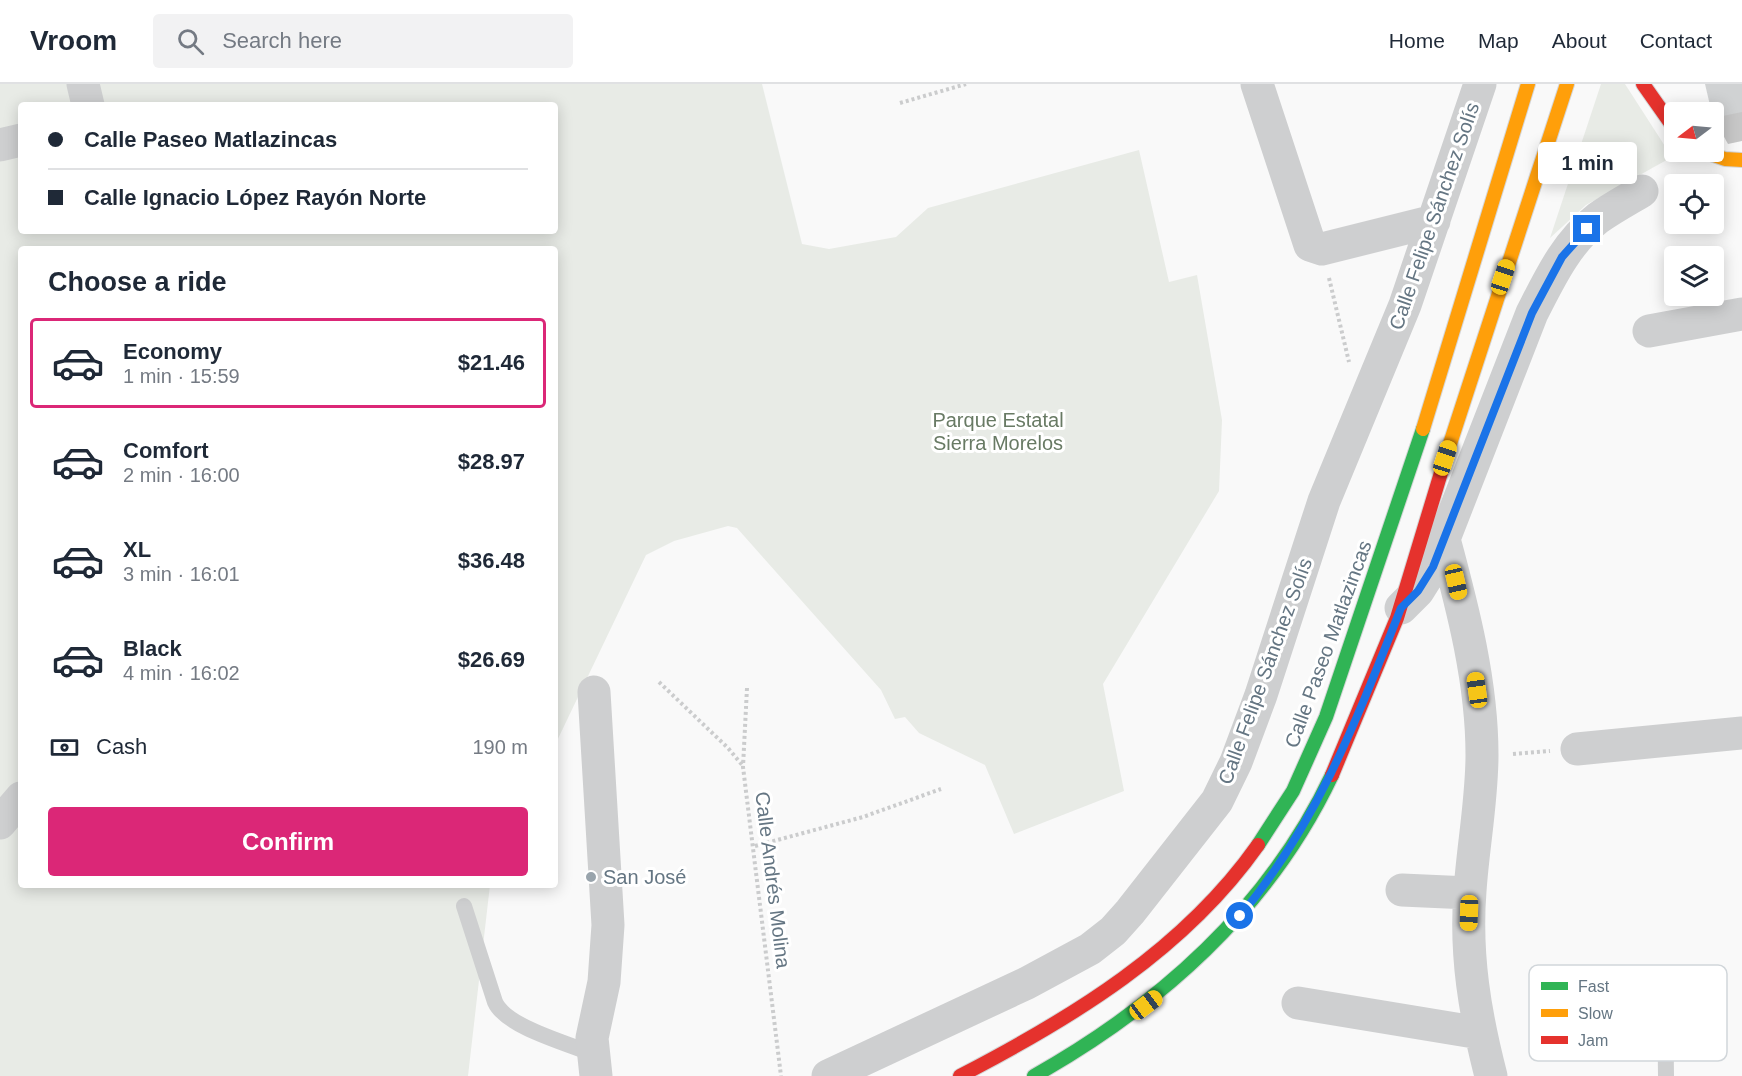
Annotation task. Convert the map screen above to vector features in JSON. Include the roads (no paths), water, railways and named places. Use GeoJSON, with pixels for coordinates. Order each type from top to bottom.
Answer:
{"type":"FeatureCollection","features":[{"type":"Feature","properties":{"kind":"main road","name":"Calle Paseo Matlazincas"},"geometry":{"type":"LineString","coordinates":[[960,1076],[1021,1045],[1067,1018],[1116,985],[1183,931],[1245,863],[1288,798],[1323,724],[1406,485],[1528,84]]}},
{"type":"Feature","properties":{"kind":"main road"},"geometry":{"type":"LineString","coordinates":[[1034,1076],[1119,1025],[1165,990],[1225,934],[1285,857],[1312,814],[1344,748],[1401,608],[1424,526],[1492,309],[1567,84]]}},
{"type":"Feature","properties":{"kind":"main road"},"geometry":{"type":"LineString","coordinates":[[1643,84],[1664,114]]}},
{"type":"Feature","properties":{"kind":"main road"},"geometry":{"type":"LineString","coordinates":[[1724,159],[1742,160]]}},
{"type":"Feature","properties":{"kind":"street"},"geometry":{"type":"LineString","coordinates":[[83,84],[87,102]]}},
{"type":"Feature","properties":{"kind":"street"},"geometry":{"type":"LineString","coordinates":[[1257,84],[1308,241],[1314,247],[1322,249],[1434,221]]}},
{"type":"Feature","properties":{"kind":"street","name":"Calle Felipe Sánchez Solís"},"geometry":{"type":"LineString","coordinates":[[828,1076],[1018,988],[1090,949],[1113,931],[1130,912],[1217,801],[1236,762],[1261,695],[1324,501],[1405,305],[1480,84]]}},
{"type":"Feature","properties":{"kind":"street"},"geometry":{"type":"LineString","coordinates":[[0,145],[18,141]]}},
{"type":"Feature","properties":{"kind":"street"},"geometry":{"type":"LineString","coordinates":[[1401,608],[1426,581],[1532,313],[1550,277],[1576,239],[1591,225],[1642,191]]}},
{"type":"Feature","properties":{"kind":"street"},"geometry":{"type":"LineString","coordinates":[[1649,331],[1742,314]]}},
{"type":"Feature","properties":{"kind":"street"},"geometry":{"type":"LineString","coordinates":[[1444,539],[1472,656],[1479,706],[1482,756],[1469,893],[1469,969],[1480,1033],[1491,1076]]}},
{"type":"Feature","properties":{"kind":"street"},"geometry":{"type":"LineString","coordinates":[[594,692],[608,925],[604,982],[594,1022],[594,1065]]}},
{"type":"Feature","properties":{"kind":"street"},"geometry":{"type":"LineString","coordinates":[[1577,749],[1742,734]]}},
{"type":"Feature","properties":{"kind":"street"},"geometry":{"type":"LineString","coordinates":[[0,823],[18,802]]}},
{"type":"Feature","properties":{"kind":"street"},"geometry":{"type":"LineString","coordinates":[[1402,890],[1469,893]]}},
{"type":"Feature","properties":{"kind":"street"},"geometry":{"type":"LineString","coordinates":[[1298,1003],[1480,1033]]}},
{"type":"Feature","properties":{"kind":"lane"},"geometry":{"type":"LineString","coordinates":[[464,906],[495,1002],[502,1014],[594,1065]]}},
{"type":"Feature","properties":{"kind":"lane"},"geometry":{"type":"LineString","coordinates":[[1666,1061],[1666,1076]]}},
{"type":"Feature","properties":{"kind":"place","name":"San José"},"geometry":{"type":"Point","coordinates":[591,877]}},
{"type":"Feature","properties":{"kind":"park label","name":"Parque Estatal Sierra Morelos"},"geometry":{"type":"Point","coordinates":[998,432]}}]}
